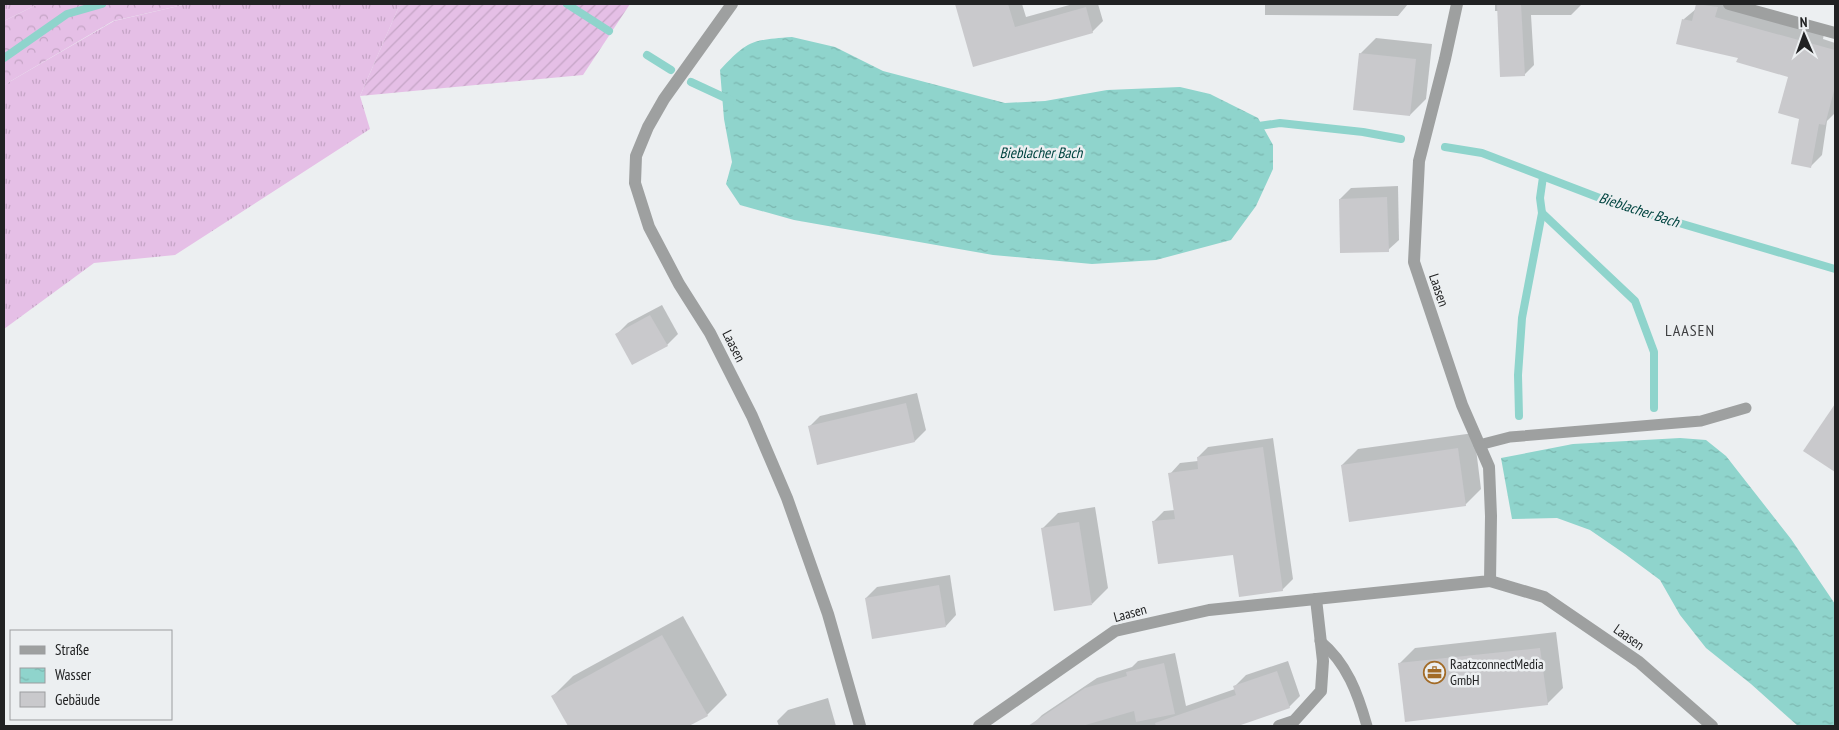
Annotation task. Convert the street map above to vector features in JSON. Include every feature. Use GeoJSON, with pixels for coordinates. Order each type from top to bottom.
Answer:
{"type":"FeatureCollection","features":[{"type":"Feature","properties":{"kind":"street","name":"Laasen"},"geometry":{"type":"LineString","coordinates":[[732,4],[664,99],[648,128],[636,156],[635,183],[649,227],[679,284],[710,333],[752,416],[787,498],[828,614],[860,726]]}},
{"type":"Feature","properties":{"kind":"street","name":"Laasen"},"geometry":{"type":"LineString","coordinates":[[1457,4],[1419,161],[1414,262],[1462,405],[1489,467],[1491,516],[1490,581]]}},
{"type":"Feature","properties":{"kind":"street"},"geometry":{"type":"LineString","coordinates":[[1729,4],[1835,33]]}},
{"type":"Feature","properties":{"kind":"street","name":"Laasen"},"geometry":{"type":"LineString","coordinates":[[979,726],[1115,631],[1209,610],[1490,581],[1544,597],[1639,662],[1712,726]]}},
{"type":"Feature","properties":{"kind":"street"},"geometry":{"type":"LineString","coordinates":[[1279,726],[1294,720],[1321,691],[1322,661],[1316,599]]}},
{"type":"Feature","properties":{"kind":"lane"},"geometry":{"type":"LineString","coordinates":[[1479,445],[1510,437],[1701,421],[1746,408]]}},
{"type":"Feature","properties":{"kind":"lane"},"geometry":{"type":"LineString","coordinates":[[1320,641],[1333,651],[1351,679],[1367,726]]}},
{"type":"Feature","properties":{"kind":"green space"},"geometry":{"type":"Polygon","coordinates":[[[4,4],[38,4],[4,21],[4,4]]]}},
{"type":"Feature","properties":{"kind":"green space"},"geometry":{"type":"Polygon","coordinates":[[[38,4],[187,4],[113,21],[4,85],[4,21],[38,4]]]}},
{"type":"Feature","properties":{"kind":"green space"},"geometry":{"type":"Polygon","coordinates":[[[187,4],[400,4],[360,96],[370,129],[175,255],[94,263],[4,329],[4,85],[114,21],[187,4]]]}},
{"type":"Feature","properties":{"kind":"green space"},"geometry":{"type":"Polygon","coordinates":[[[400,4],[630,4],[583,75],[360,96],[400,4]]]}},
{"type":"Feature","properties":{"kind":"water"},"geometry":{"type":"Polygon","coordinates":[[[792,37],[835,47],[883,71],[1005,103],[1045,101],[1107,90],[1180,87],[1210,94],[1258,118],[1273,145],[1273,169],[1256,206],[1231,240],[1156,260],[1092,264],[993,255],[794,220],[740,205],[726,184],[732,162],[724,119],[720,70],[737,53],[752,43],[768,39],[792,37]]]}},
{"type":"Feature","properties":{"kind":"water"},"geometry":{"type":"Polygon","coordinates":[[[1680,438],[1706,440],[1726,456],[1791,539],[1835,604],[1835,726],[1798,726],[1751,684],[1706,648],[1680,615],[1660,580],[1590,530],[1557,518],[1512,519],[1501,458],[1573,444],[1680,438]]]}},
{"type":"Feature","properties":{"kind":"building"},"geometry":{"type":"Polygon","coordinates":[[[955,4],[1008,4],[1015,27],[1086,7],[1093,33],[973,67],[955,4]]]}},
{"type":"Feature","properties":{"kind":"building"},"geometry":{"type":"Polygon","coordinates":[[[1497,4],[1521,4],[1525,76],[1500,77],[1497,4]]]}},
{"type":"Feature","properties":{"kind":"building"},"geometry":{"type":"Polygon","coordinates":[[[1696,4],[1718,7],[1715,17],[1835,50],[1835,87],[1825,125],[1819,124],[1811,168],[1791,164],[1799,119],[1778,113],[1788,77],[1736,62],[1738,58],[1676,44],[1682,19],[1692,21],[1696,4]]]}},
{"type":"Feature","properties":{"kind":"building"},"geometry":{"type":"Polygon","coordinates":[[[1359,53],[1416,59],[1410,116],[1353,110],[1359,53]]]}},
{"type":"Feature","properties":{"kind":"building"},"geometry":{"type":"Polygon","coordinates":[[[1387,197],[1389,252],[1340,253],[1339,199],[1387,197]]]}},
{"type":"Feature","properties":{"kind":"building"},"geometry":{"type":"Polygon","coordinates":[[[650,315],[668,346],[632,365],[615,334],[650,315]]]}},
{"type":"Feature","properties":{"kind":"building"},"geometry":{"type":"Polygon","coordinates":[[[906,403],[915,442],[817,465],[808,426],[906,403]]]}},
{"type":"Feature","properties":{"kind":"building"},"geometry":{"type":"Polygon","coordinates":[[[1835,404],[1835,472],[1803,451],[1835,404]]]}},
{"type":"Feature","properties":{"kind":"building"},"geometry":{"type":"Polygon","coordinates":[[[1263,447],[1283,591],[1239,597],[1233,555],[1158,564],[1152,521],[1175,519],[1168,473],[1198,469],[1197,457],[1263,447]]]}},
{"type":"Feature","properties":{"kind":"building"},"geometry":{"type":"Polygon","coordinates":[[[1458,448],[1466,506],[1349,522],[1341,465],[1458,448]]]}},
{"type":"Feature","properties":{"kind":"building"},"geometry":{"type":"Polygon","coordinates":[[[1079,522],[1092,605],[1054,611],[1041,528],[1079,522]]]}},
{"type":"Feature","properties":{"kind":"building"},"geometry":{"type":"Polygon","coordinates":[[[939,585],[946,627],[872,639],[865,598],[939,585]]]}},
{"type":"Feature","properties":{"kind":"building"},"geometry":{"type":"Polygon","coordinates":[[[662,635],[708,716],[689,726],[568,726],[551,696],[662,635]]]}},
{"type":"Feature","properties":{"kind":"building"},"geometry":{"type":"Polygon","coordinates":[[[1540,648],[1548,705],[1405,722],[1398,663],[1540,648]]]}},
{"type":"Feature","properties":{"kind":"building"},"geometry":{"type":"Polygon","coordinates":[[[1164,663],[1175,714],[1136,722],[1134,711],[1082,726],[1028,726],[1085,688],[1127,676],[1126,672],[1164,663]]]}},
{"type":"Feature","properties":{"kind":"building"},"geometry":{"type":"Polygon","coordinates":[[[1277,671],[1290,708],[1238,726],[1156,726],[1155,723],[1236,695],[1233,686],[1277,671]]]}},
{"type":"Feature","properties":{"kind":"waterway","name":"Bieblacher Bach"},"geometry":{"type":"LineString","coordinates":[[4,58],[67,14],[102,4]]}},
{"type":"Feature","properties":{"kind":"waterway","name":"Bieblacher Bach"},"geometry":{"type":"LineString","coordinates":[[567,4],[609,31]]}},
{"type":"Feature","properties":{"kind":"waterway","name":"Bieblacher Bach"},"geometry":{"type":"LineString","coordinates":[[647,55],[671,70]]}},
{"type":"Feature","properties":{"kind":"waterway","name":"Bieblacher Bach"},"geometry":{"type":"LineString","coordinates":[[691,82],[732,101]]}},
{"type":"Feature","properties":{"kind":"waterway","name":"Bieblacher Bach"},"geometry":{"type":"LineString","coordinates":[[1252,127],[1280,123],[1363,132],[1401,139]]}},
{"type":"Feature","properties":{"kind":"waterway","name":"Bieblacher Bach"},"geometry":{"type":"LineString","coordinates":[[1445,147],[1482,153],[1618,205],[1835,269]]}},
{"type":"Feature","properties":{"kind":"waterway"},"geometry":{"type":"LineString","coordinates":[[1543,177],[1540,198],[1542,213],[1635,301],[1654,352],[1654,408]]}},
{"type":"Feature","properties":{"kind":"waterway"},"geometry":{"type":"LineString","coordinates":[[1519,416],[1518,375],[1522,318],[1542,213]]}},
{"type":"Feature","properties":{"kind":"place","name":"RaatzconnectMedia GmbH"},"geometry":{"type":"Point","coordinates":[1434,672]}},
{"type":"Feature","properties":{"kind":"district","name":"LAASEN"},"geometry":{"type":"Point","coordinates":[1690,330]}}]}
